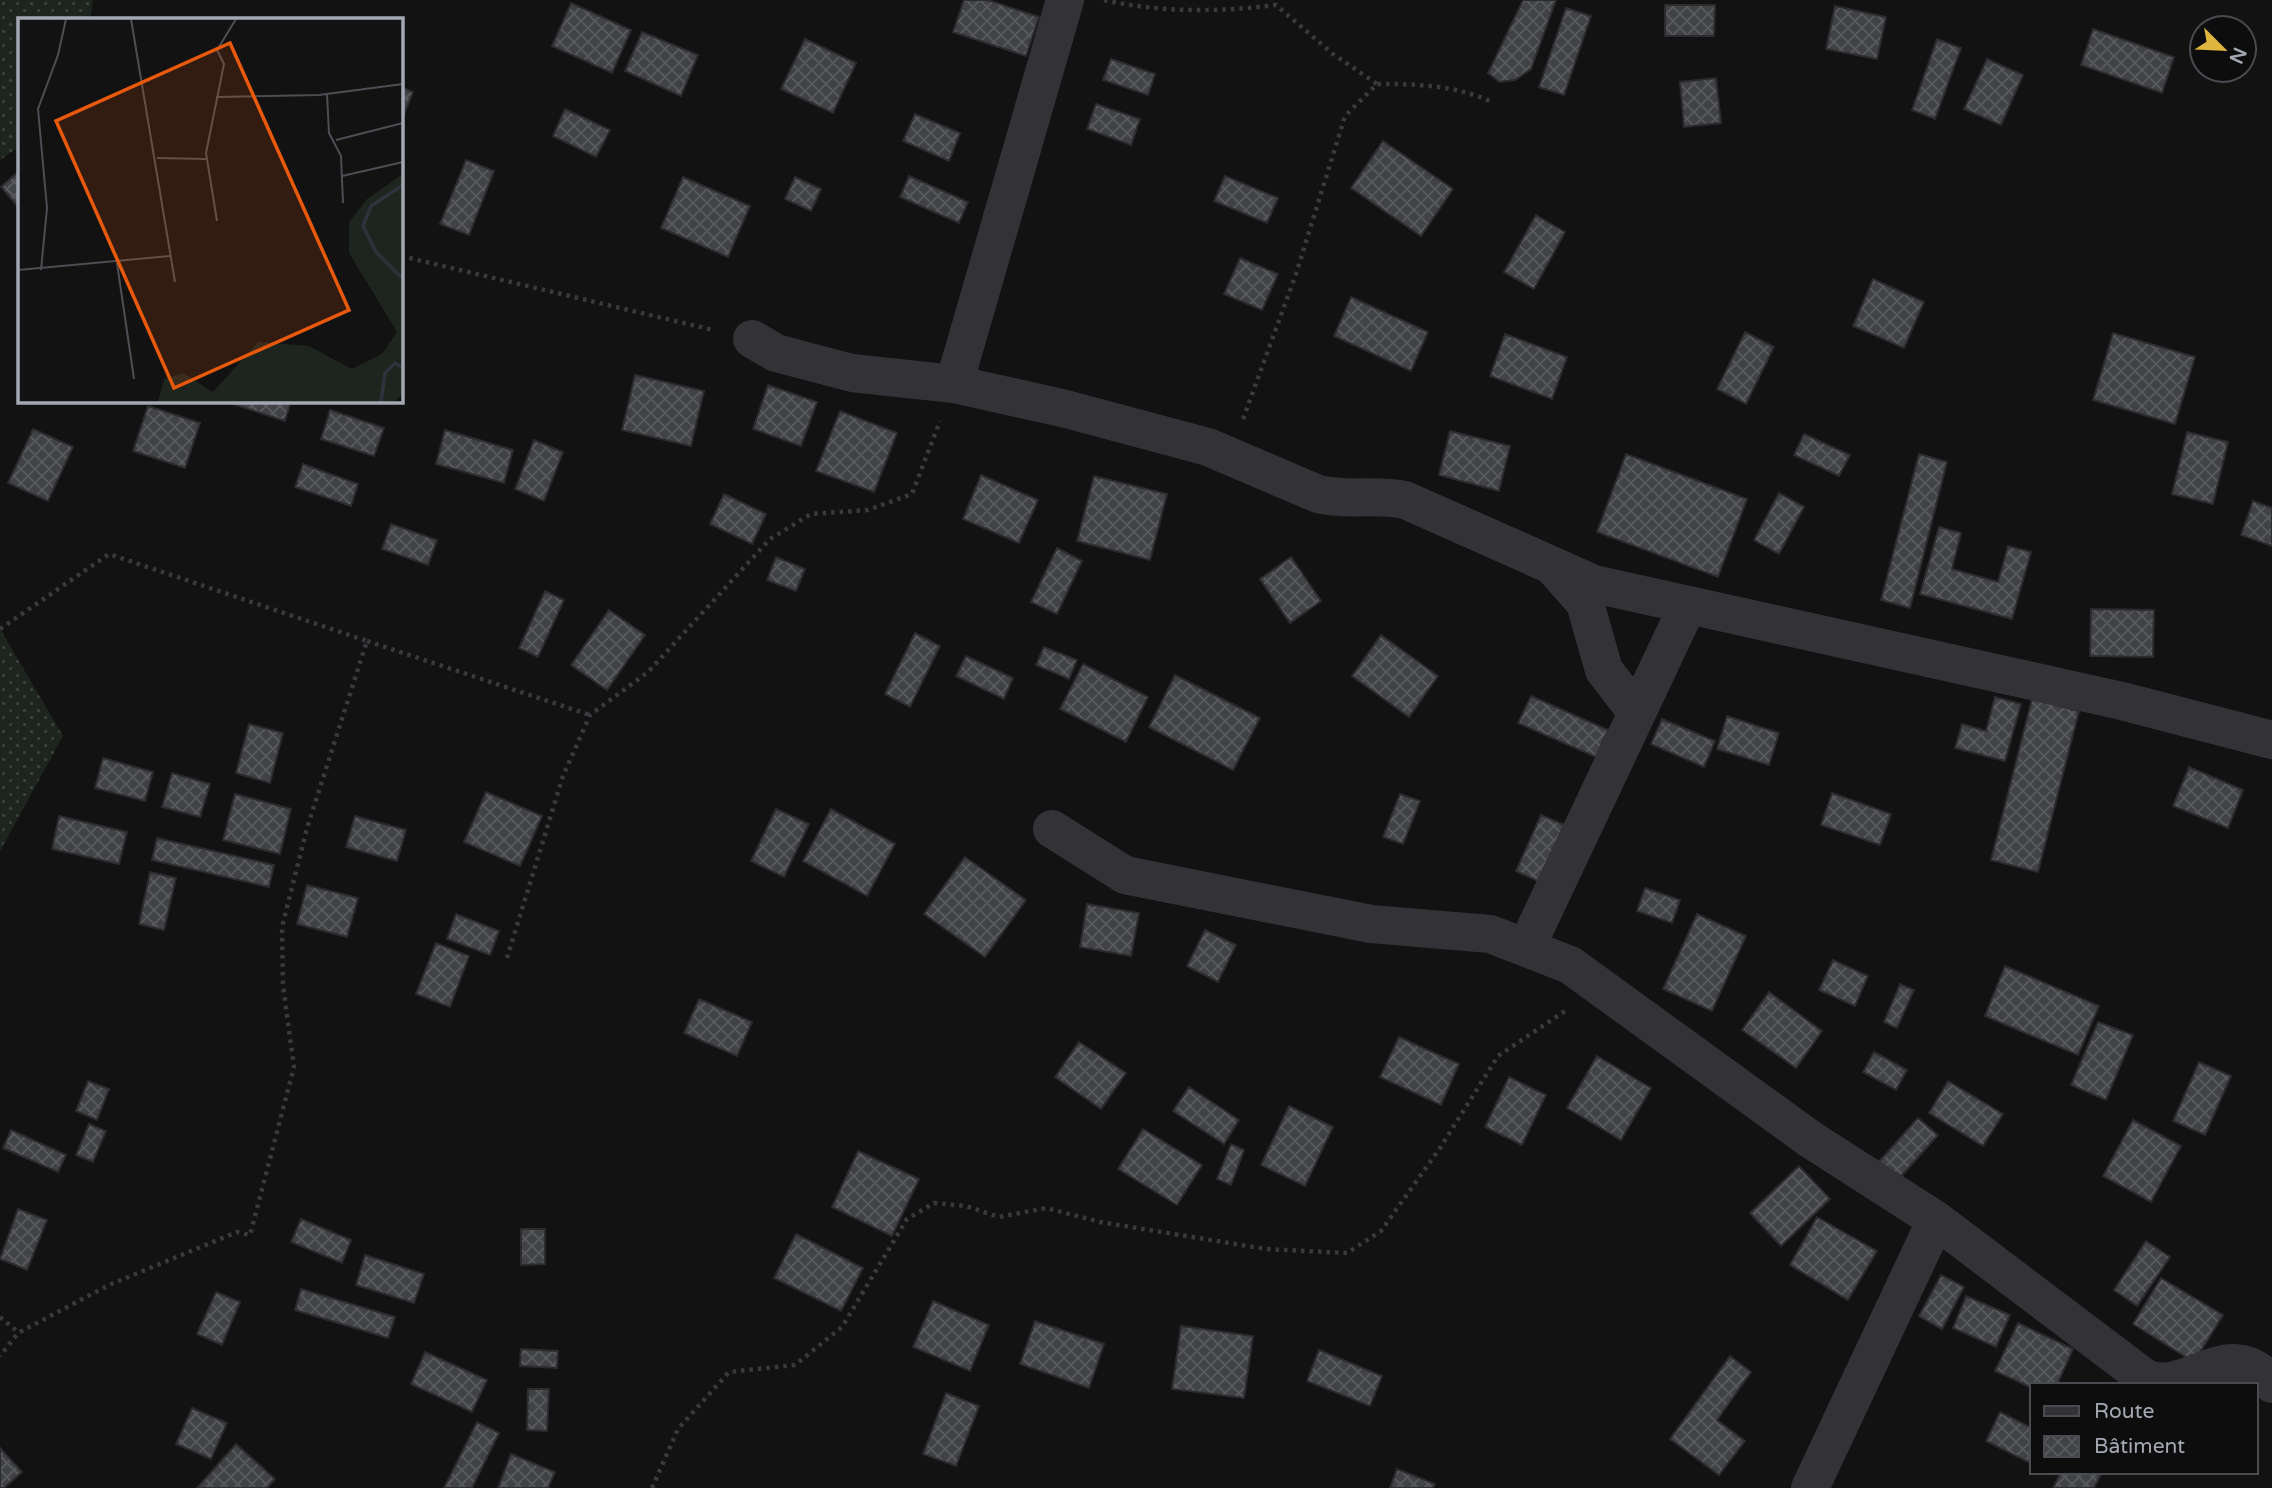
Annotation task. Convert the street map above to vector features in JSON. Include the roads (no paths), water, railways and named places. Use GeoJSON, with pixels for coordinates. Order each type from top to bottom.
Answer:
{"type":"FeatureCollection","features":[{"type":"Feature","properties":{"kind":"street"},"geometry":{"type":"LineString","coordinates":[[954,384],[1065,0]]}},
{"type":"Feature","properties":{"kind":"street"},"geometry":{"type":"LineString","coordinates":[[752,339],[776,353],[852,373],[954,384],[1066,409],[1208,447],[1318,494],[1336,498],[1390,497],[1405,500],[1594,584],[2122,701],[2272,740]]}},
{"type":"Feature","properties":{"kind":"street"},"geometry":{"type":"LineString","coordinates":[[1552,565],[1584,603],[1604,670],[1637,713]]}},
{"type":"Feature","properties":{"kind":"street"},"geometry":{"type":"LineString","coordinates":[[1526,947],[1688,605]]}},
{"type":"Feature","properties":{"kind":"street"},"geometry":{"type":"LineString","coordinates":[[1052,829],[1125,875],[1371,924],[1490,934],[1570,965],[1810,1139],[1936,1220],[2145,1378],[2166,1383],[2220,1362],[2243,1364],[2264,1375],[2272,1384]]}},
{"type":"Feature","properties":{"kind":"street"},"geometry":{"type":"LineString","coordinates":[[1810,1488],[1936,1220]]}}]}
